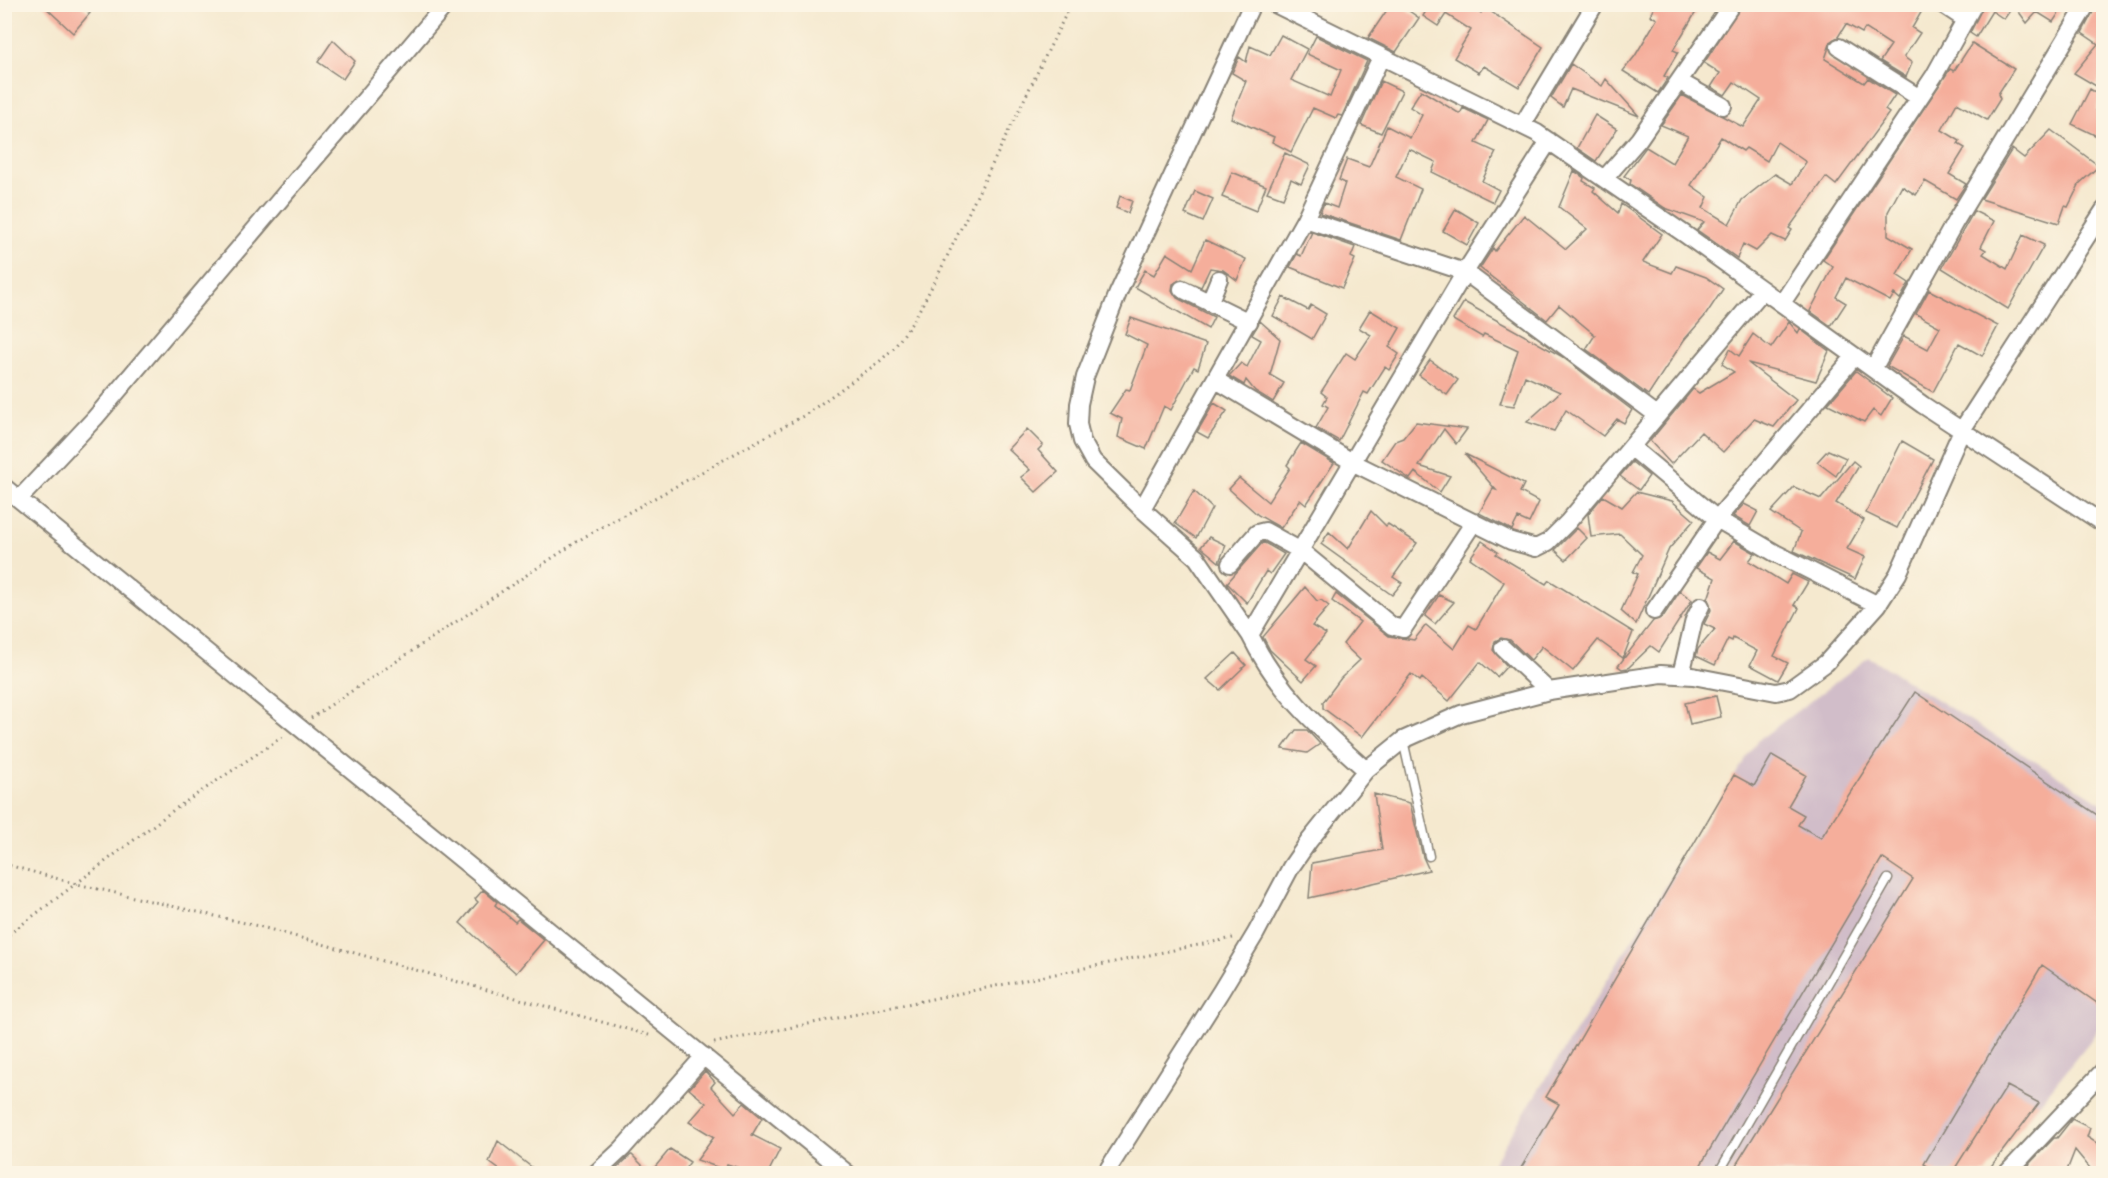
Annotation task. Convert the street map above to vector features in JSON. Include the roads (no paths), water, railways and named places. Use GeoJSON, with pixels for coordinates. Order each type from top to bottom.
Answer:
{"type":"FeatureCollection","features":[{"type":"Feature","properties":{"kind":"street"},"geometry":{"type":"LineString","coordinates":[[19,499],[103,410],[446,4]]}},
{"type":"Feature","properties":{"kind":"street"},"geometry":{"type":"LineString","coordinates":[[1252,4],[1131,262],[1085,377],[1079,404],[1078,424],[1082,441],[1094,460],[1142,509],[1197,558],[1250,635],[1275,678],[1308,719],[1366,770]]}},
{"type":"Feature","properties":{"kind":"street"},"geometry":{"type":"LineString","coordinates":[[1275,4],[1523,124],[1605,178],[1782,303],[1854,357],[2103,524]]}},
{"type":"Feature","properties":{"kind":"street"},"geometry":{"type":"LineString","coordinates":[[1523,124],[1595,4]]}},
{"type":"Feature","properties":{"kind":"street"},"geometry":{"type":"LineString","coordinates":[[1605,178],[1639,139],[1732,4]]}},
{"type":"Feature","properties":{"kind":"street"},"geometry":{"type":"LineString","coordinates":[[1942,4],[1966,20]]}},
{"type":"Feature","properties":{"kind":"street"},"geometry":{"type":"LineString","coordinates":[[1782,303],[1934,76],[1974,4]]}},
{"type":"Feature","properties":{"kind":"street"},"geometry":{"type":"LineString","coordinates":[[1873,369],[1955,222],[2087,4]]}},
{"type":"Feature","properties":{"kind":"street"},"geometry":{"type":"LineString","coordinates":[[1839,47],[1918,97]]}},
{"type":"Feature","properties":{"kind":"street"},"geometry":{"type":"LineString","coordinates":[[1142,509],[1305,219],[1381,57]]}},
{"type":"Feature","properties":{"kind":"street"},"geometry":{"type":"LineString","coordinates":[[1680,82],[1723,106]]}},
{"type":"Feature","properties":{"kind":"street"},"geometry":{"type":"LineString","coordinates":[[1250,635],[1302,551],[1465,272],[1550,141]]}},
{"type":"Feature","properties":{"kind":"street"},"geometry":{"type":"LineString","coordinates":[[1105,1173],[1256,933],[1291,867],[1366,770],[1403,740],[1461,714],[1550,692],[1638,676],[1681,675],[1776,692],[1790,689],[1832,657],[1878,605],[1898,574],[1962,430],[2103,210]]}},
{"type":"Feature","properties":{"kind":"street"},"geometry":{"type":"LineString","coordinates":[[1305,219],[1465,272],[1657,415]]}},
{"type":"Feature","properties":{"kind":"street"},"geometry":{"type":"LineString","coordinates":[[1210,302],[1219,279]]}},
{"type":"Feature","properties":{"kind":"street"},"geometry":{"type":"LineString","coordinates":[[1182,289],[1249,321]]}},
{"type":"Feature","properties":{"kind":"street"},"geometry":{"type":"LineString","coordinates":[[1216,380],[1354,463],[1525,547],[1536,548],[1563,528],[1762,290]]}},
{"type":"Feature","properties":{"kind":"street"},"geometry":{"type":"LineString","coordinates":[[1654,611],[1717,519],[1854,357]]}},
{"type":"Feature","properties":{"kind":"street"},"geometry":{"type":"LineString","coordinates":[[1630,447],[1717,519],[1775,553],[1878,605]]}},
{"type":"Feature","properties":{"kind":"street"},"geometry":{"type":"LineString","coordinates":[[4,487],[300,725],[848,1173]]}},
{"type":"Feature","properties":{"kind":"street"},"geometry":{"type":"LineString","coordinates":[[1230,564],[1259,531],[1265,531],[1302,551],[1392,626],[1403,629],[1474,522]]}},
{"type":"Feature","properties":{"kind":"street"},"geometry":{"type":"LineString","coordinates":[[1681,675],[1694,620],[1701,606]]}},
{"type":"Feature","properties":{"kind":"street"},"geometry":{"type":"LineString","coordinates":[[1503,648],[1550,692]]}},
{"type":"Feature","properties":{"kind":"street"},"geometry":{"type":"LineString","coordinates":[[595,1173],[622,1149],[698,1052]]}},
{"type":"Feature","properties":{"kind":"street"},"geometry":{"type":"LineString","coordinates":[[2006,1173],[2103,1070]]}},
{"type":"Feature","properties":{"kind":"lane"},"geometry":{"type":"LineString","coordinates":[[1403,740],[1429,856]]}},
{"type":"Feature","properties":{"kind":"lane"},"geometry":{"type":"LineString","coordinates":[[1718,1173],[1888,879]]}}]}
